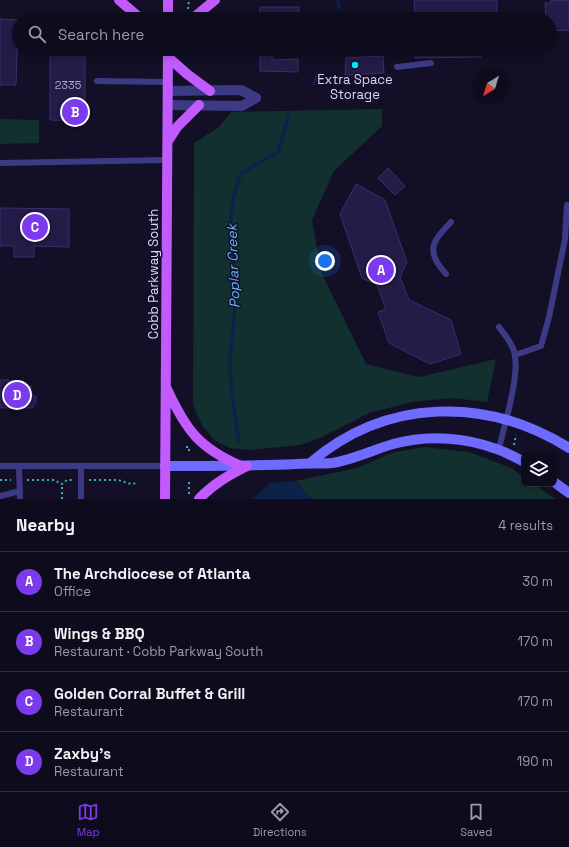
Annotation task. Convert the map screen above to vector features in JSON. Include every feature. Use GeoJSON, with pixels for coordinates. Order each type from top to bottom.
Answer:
{"type":"FeatureCollection","features":[{"type":"Feature","properties":{"kind":"main road"},"geometry":{"type":"LineString","coordinates":[[119,0],[134,12]]}},
{"type":"Feature","properties":{"kind":"main road"},"geometry":{"type":"LineString","coordinates":[[168,0],[168,12]]}},
{"type":"Feature","properties":{"kind":"main road"},"geometry":{"type":"LineString","coordinates":[[200,12],[215,0]]}},
{"type":"Feature","properties":{"kind":"main road","name":"Cobb Parkway South"},"geometry":{"type":"LineString","coordinates":[[165,499],[168,56]]}},
{"type":"Feature","properties":{"kind":"main road"},"geometry":{"type":"LineString","coordinates":[[171,56],[187,74],[210,90]]}},
{"type":"Feature","properties":{"kind":"main road"},"geometry":{"type":"LineString","coordinates":[[167,142],[177,127],[199,105]]}},
{"type":"Feature","properties":{"kind":"main road"},"geometry":{"type":"LineString","coordinates":[[166,385],[178,412],[196,438],[214,453],[244,466]]}},
{"type":"Feature","properties":{"kind":"main road"},"geometry":{"type":"LineString","coordinates":[[199,499],[210,488],[244,466]]}},
{"type":"Feature","properties":{"kind":"street"},"geometry":{"type":"LineString","coordinates":[[168,86],[210,90],[241,90],[256,98],[242,106],[168,105]]}},
{"type":"Feature","properties":{"kind":"street"},"geometry":{"type":"LineString","coordinates":[[310,463],[326,449],[353,434],[380,422],[406,414],[425,412],[450,411],[505,420],[545,434],[569,448]]}},
{"type":"Feature","properties":{"kind":"street"},"geometry":{"type":"LineString","coordinates":[[165,466],[244,466],[331,463],[354,458],[398,443],[425,438],[448,438],[471,442],[499,449],[521,460]]}},
{"type":"Feature","properties":{"kind":"street"},"geometry":{"type":"LineString","coordinates":[[557,484],[569,493]]}},
{"type":"Feature","properties":{"kind":"lane"},"geometry":{"type":"LineString","coordinates":[[397,67],[431,63]]}},
{"type":"Feature","properties":{"kind":"lane"},"geometry":{"type":"LineString","coordinates":[[97,81],[168,86]]}},
{"type":"Feature","properties":{"kind":"lane"},"geometry":{"type":"LineString","coordinates":[[0,163],[167,160]]}},
{"type":"Feature","properties":{"kind":"lane"},"geometry":{"type":"LineString","coordinates":[[515,355],[541,346],[549,317],[565,239],[567,205]]}},
{"type":"Feature","properties":{"kind":"lane"},"geometry":{"type":"LineString","coordinates":[[446,274],[437,264],[433,253],[434,240],[451,222]]}},
{"type":"Feature","properties":{"kind":"lane"},"geometry":{"type":"LineString","coordinates":[[499,327],[510,341],[515,355],[516,369],[499,449]]}},
{"type":"Feature","properties":{"kind":"lane"},"geometry":{"type":"LineString","coordinates":[[0,466],[165,466]]}},
{"type":"Feature","properties":{"kind":"lane"},"geometry":{"type":"LineString","coordinates":[[19,466],[20,499]]}},
{"type":"Feature","properties":{"kind":"lane"},"geometry":{"type":"LineString","coordinates":[[81,499],[82,467]]}},
{"type":"Feature","properties":{"kind":"lane"},"geometry":{"type":"LineString","coordinates":[[0,499],[0,496],[20,491]]}},
{"type":"Feature","properties":{"kind":"path"},"geometry":{"type":"LineString","coordinates":[[513,448],[518,430]]}},
{"type":"Feature","properties":{"kind":"path"},"geometry":{"type":"LineString","coordinates":[[186,447],[189,447],[189,451]]}},
{"type":"Feature","properties":{"kind":"path"},"geometry":{"type":"LineString","coordinates":[[0,480],[54,480],[62,484]]}},
{"type":"Feature","properties":{"kind":"path"},"geometry":{"type":"LineString","coordinates":[[62,484],[67,480],[118,480],[131,484],[138,483]]}},
{"type":"Feature","properties":{"kind":"path"},"geometry":{"type":"LineString","coordinates":[[188,481],[189,499]]}},
{"type":"Feature","properties":{"kind":"path"},"geometry":{"type":"LineString","coordinates":[[62,484],[62,499]]}},
{"type":"Feature","properties":{"kind":"green space"},"geometry":{"type":"Polygon","coordinates":[[[382,109],[382,126],[334,171],[312,220],[321,272],[366,364],[419,377],[496,359],[487,402],[452,398],[412,402],[369,413],[322,437],[301,445],[250,450],[230,448],[214,440],[202,425],[193,405],[194,143],[219,127],[231,112],[382,109]]]}},
{"type":"Feature","properties":{"kind":"green space"},"geometry":{"type":"Polygon","coordinates":[[[0,119],[39,120],[39,143],[0,144],[0,119]]]}},
{"type":"Feature","properties":{"kind":"green space"},"geometry":{"type":"Polygon","coordinates":[[[424,447],[469,452],[511,468],[521,475],[521,487],[538,487],[555,499],[312,499],[295,481],[357,468],[391,453],[424,447]]]}},
{"type":"Feature","properties":{"kind":"water"},"geometry":{"type":"Polygon","coordinates":[[[295,481],[312,499],[253,499],[270,483],[295,481]]]}},
{"type":"Feature","properties":{"kind":"building"},"geometry":{"type":"Polygon","coordinates":[[[414,0],[497,0],[497,12],[415,12],[414,0]]]}},
{"type":"Feature","properties":{"kind":"building"},"geometry":{"type":"Polygon","coordinates":[[[569,0],[569,30],[557,31],[557,12],[546,12],[545,3],[551,3],[550,1],[569,0]]]}},
{"type":"Feature","properties":{"kind":"building"},"geometry":{"type":"Polygon","coordinates":[[[260,7],[299,7],[299,12],[260,12],[260,7]]]}},
{"type":"Feature","properties":{"kind":"building"},"geometry":{"type":"Polygon","coordinates":[[[0,19],[12,20],[12,56],[17,56],[16,85],[0,85],[0,19]]]}},
{"type":"Feature","properties":{"kind":"building"},"geometry":{"type":"Polygon","coordinates":[[[50,56],[85,56],[85,121],[50,120],[50,56]]]}},
{"type":"Feature","properties":{"kind":"building"},"geometry":{"type":"Polygon","coordinates":[[[260,56],[272,56],[272,60],[298,59],[298,72],[260,71],[260,56]]]}},
{"type":"Feature","properties":{"kind":"building"},"geometry":{"type":"Polygon","coordinates":[[[383,56],[384,73],[345,75],[346,58],[383,56]]]}},
{"type":"Feature","properties":{"kind":"building"},"geometry":{"type":"Polygon","coordinates":[[[415,56],[481,56],[481,57],[415,58],[415,56]]]}},
{"type":"Feature","properties":{"kind":"building"},"geometry":{"type":"Polygon","coordinates":[[[388,168],[405,186],[395,195],[378,178],[388,168]]]}},
{"type":"Feature","properties":{"kind":"building"},"geometry":{"type":"Polygon","coordinates":[[[356,184],[385,200],[407,262],[400,277],[409,300],[451,320],[461,354],[430,364],[389,343],[378,312],[386,309],[377,285],[362,278],[340,214],[356,184]]]}},
{"type":"Feature","properties":{"kind":"building"},"geometry":{"type":"Polygon","coordinates":[[[0,208],[69,209],[69,247],[34,246],[34,257],[14,257],[14,246],[0,246],[0,208]]]}},
{"type":"Feature","properties":{"kind":"building"},"geometry":{"type":"Polygon","coordinates":[[[0,380],[9,380],[8,383],[18,383],[18,385],[31,386],[31,394],[36,396],[36,403],[33,405],[33,408],[0,408],[0,380]]]}},
{"type":"Feature","properties":{"kind":"waterway","name":"Poplar Creek"},"geometry":{"type":"LineString","coordinates":[[338,0],[339,8]]}},
{"type":"Feature","properties":{"kind":"waterway","name":"Poplar Creek"},"geometry":{"type":"LineString","coordinates":[[314,84],[317,75]]}},
{"type":"Feature","properties":{"kind":"waterway","name":"Poplar Creek"},"geometry":{"type":"LineString","coordinates":[[239,442],[230,373],[236,293],[231,233],[232,207],[241,173],[278,152],[289,114]]}},
{"type":"Feature","properties":{"kind":"place","name":"Extra Space Storage"},"geometry":{"type":"Point","coordinates":[355,65]}},
{"type":"Feature","properties":{"kind":"place","name":"Wings & BBQ"},"geometry":{"type":"Point","coordinates":[75,112]}},
{"type":"Feature","properties":{"kind":"place","name":"Golden Corral Buffet & Grill"},"geometry":{"type":"Point","coordinates":[35,227]}},
{"type":"Feature","properties":{"kind":"place","name":"The Archdiocese of Atlanta"},"geometry":{"type":"Point","coordinates":[381,270]}},
{"type":"Feature","properties":{"kind":"place","name":"Zaxby's"},"geometry":{"type":"Point","coordinates":[17,395]}}]}
